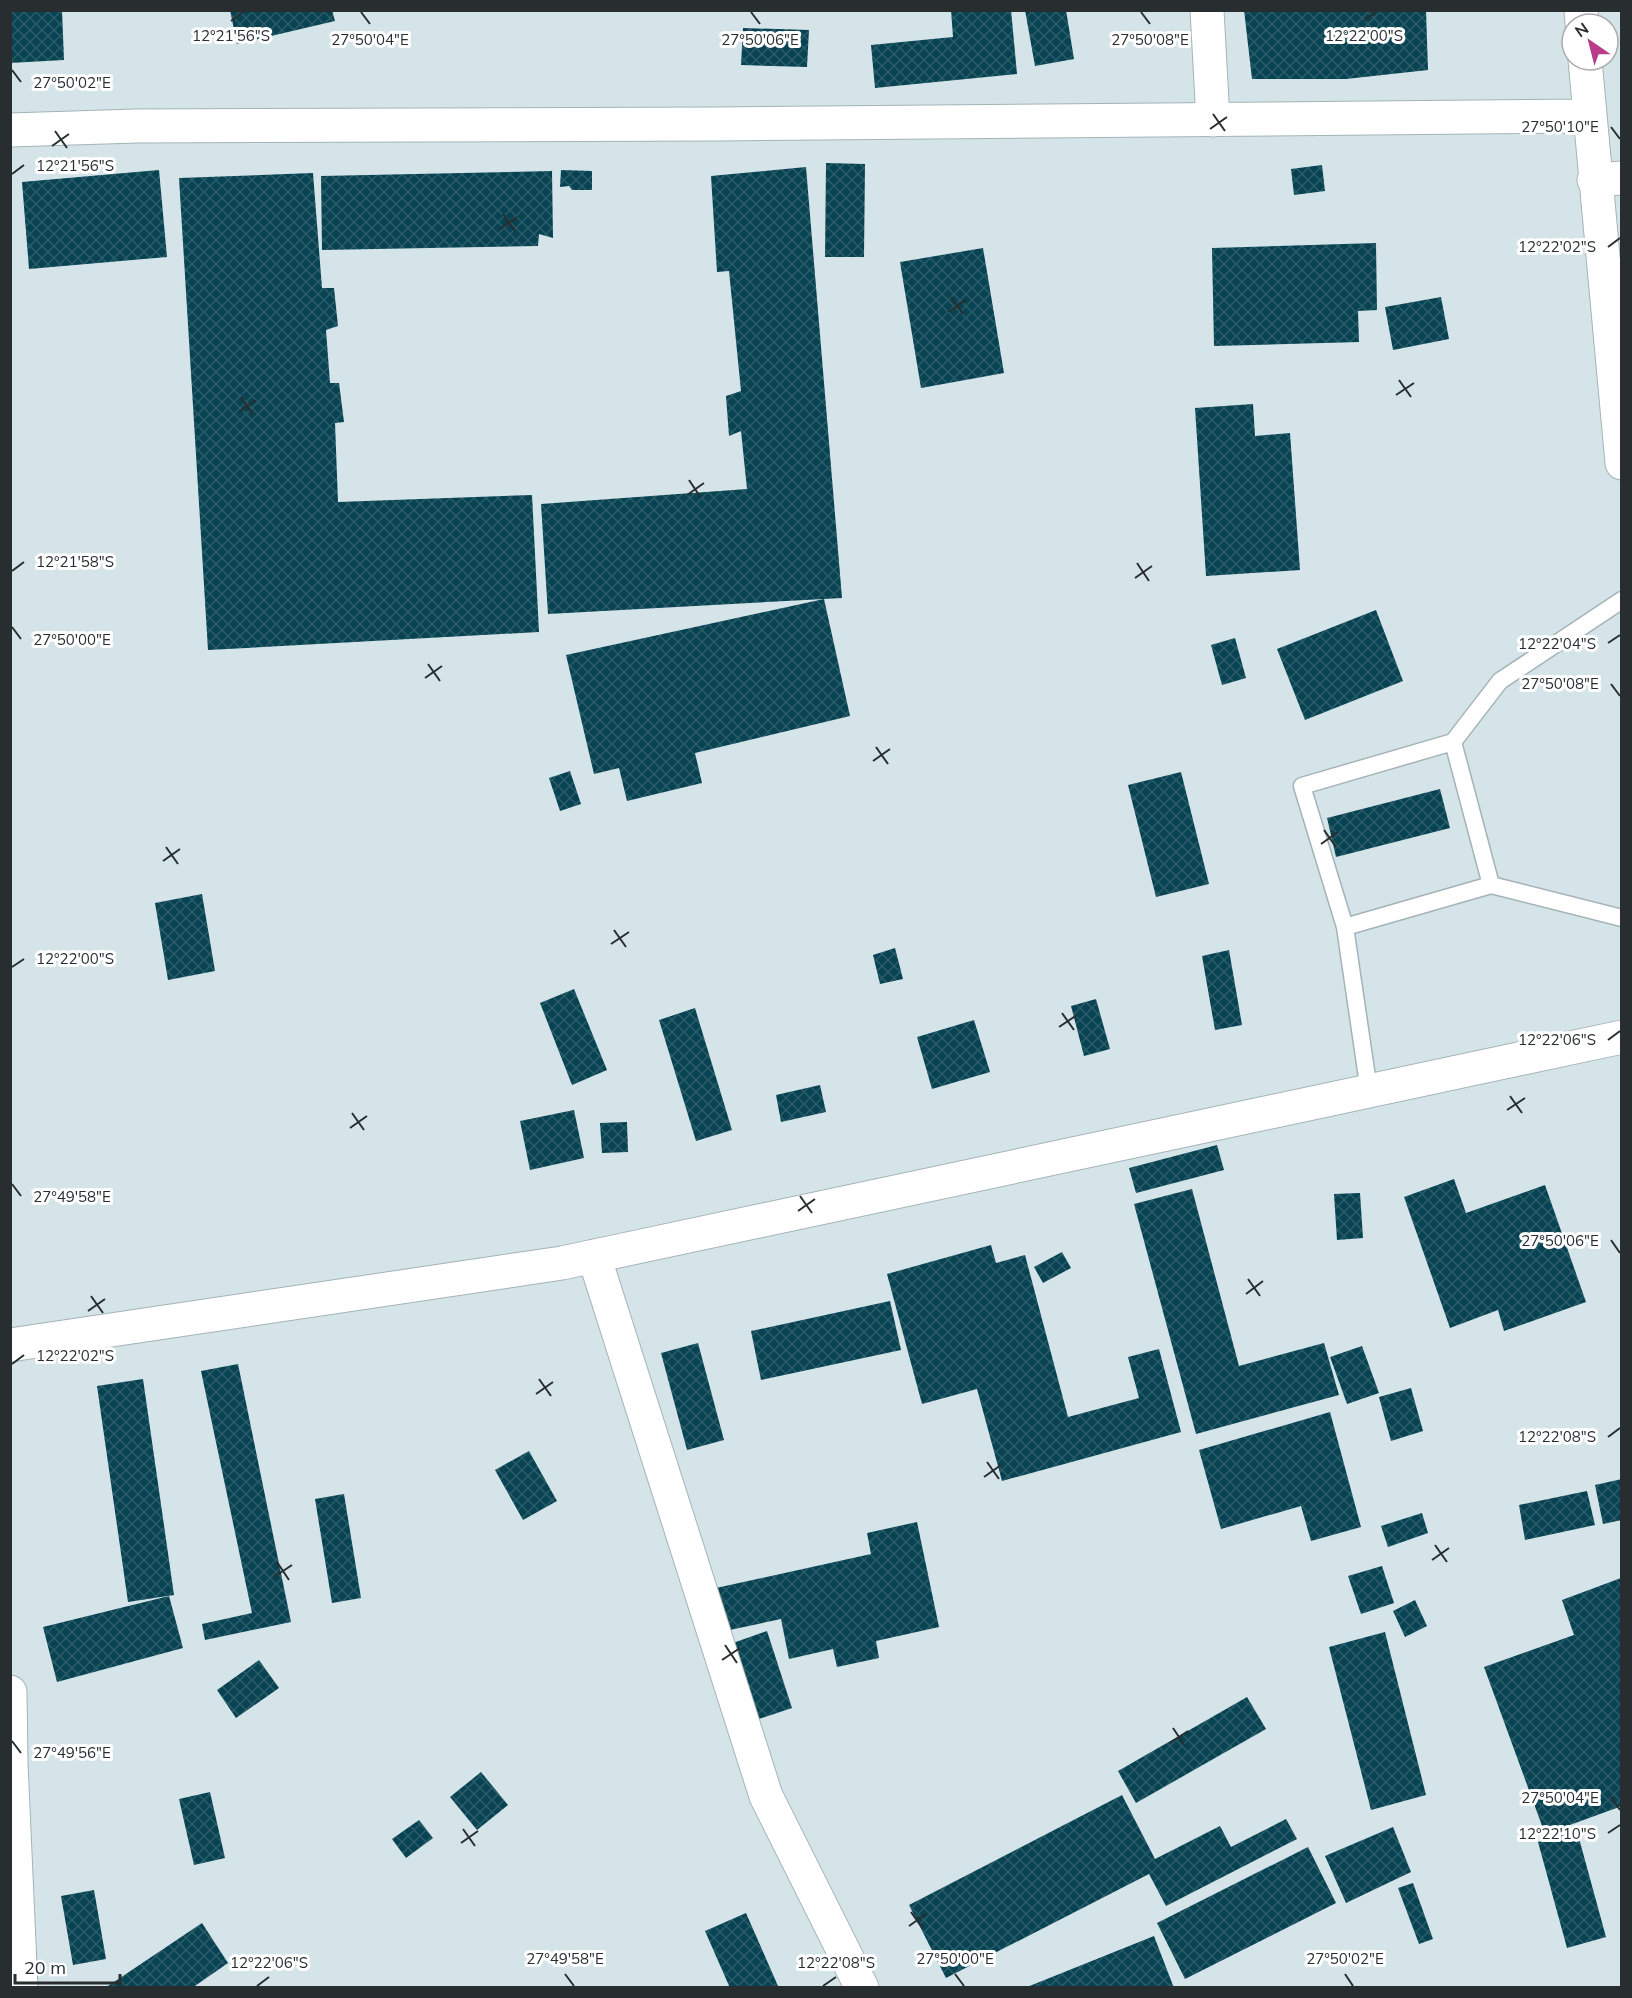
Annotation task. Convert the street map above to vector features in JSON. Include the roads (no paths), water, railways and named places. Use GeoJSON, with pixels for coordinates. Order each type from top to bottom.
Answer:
{"type":"FeatureCollection","features":[{"type":"Feature","properties":{"kind":"street"},"geometry":{"type":"LineString","coordinates":[[1207,10],[1213,120]]}},
{"type":"Feature","properties":{"kind":"street"},"geometry":{"type":"LineString","coordinates":[[1585,72],[1589,116],[1608,179],[1622,463]]}},
{"type":"Feature","properties":{"kind":"street"},"geometry":{"type":"LineString","coordinates":[[10,130],[183,125],[718,124],[1589,116]]}},
{"type":"Feature","properties":{"kind":"street"},"geometry":{"type":"LineString","coordinates":[[10,1345],[550,1265],[1622,1037]]}},
{"type":"Feature","properties":{"kind":"street"},"geometry":{"type":"LineString","coordinates":[[594,1256],[766,1796],[862,1988]]}},
{"type":"Feature","properties":{"kind":"street"},"geometry":{"type":"LineString","coordinates":[[10,1692],[21,1988]]}},
{"type":"Feature","properties":{"kind":"lane"},"geometry":{"type":"LineString","coordinates":[[1369,1091],[1345,927],[1302,786],[1453,742],[1500,681],[1622,600]]}},
{"type":"Feature","properties":{"kind":"lane"},"geometry":{"type":"LineString","coordinates":[[1453,742],[1491,885]]}},
{"type":"Feature","properties":{"kind":"lane"},"geometry":{"type":"LineString","coordinates":[[1345,927],[1491,885],[1622,918]]}}]}
